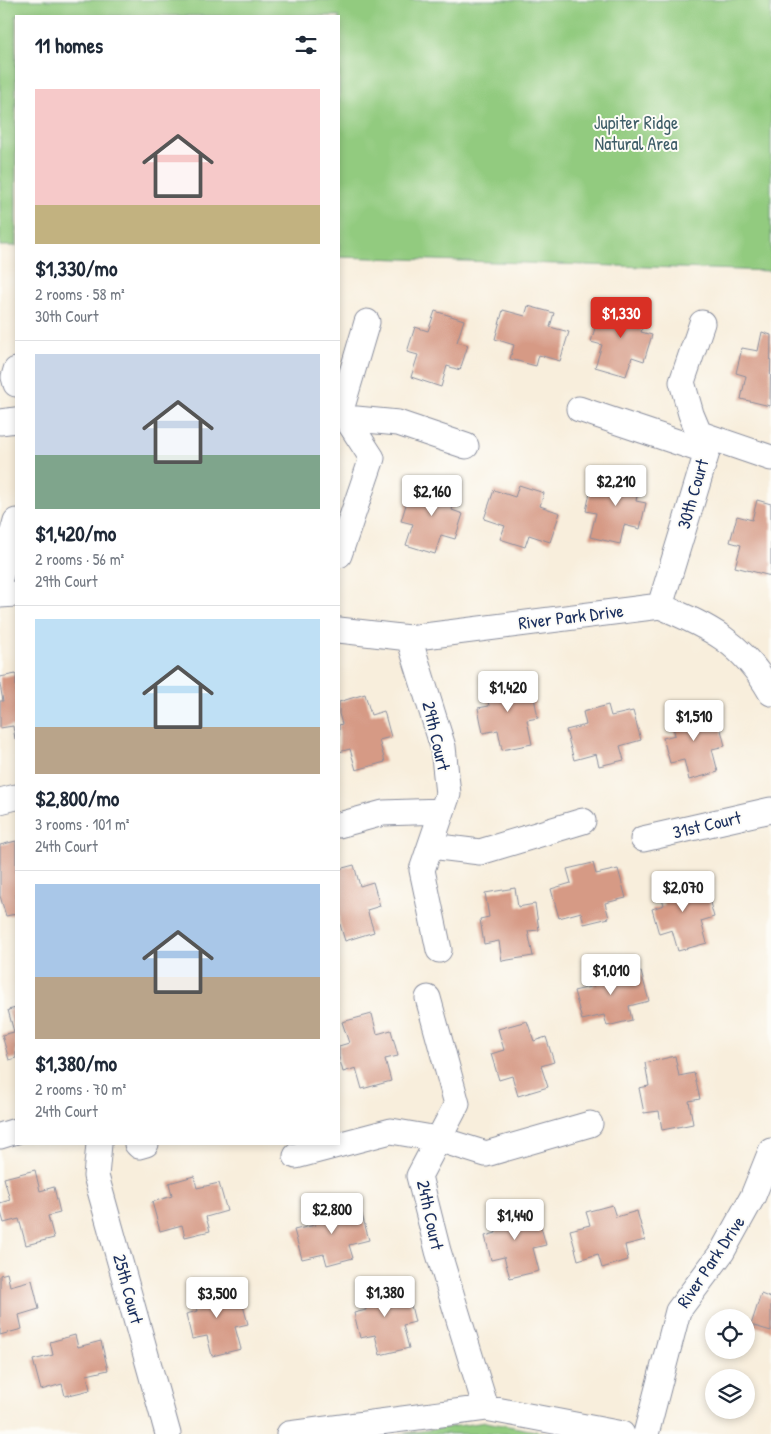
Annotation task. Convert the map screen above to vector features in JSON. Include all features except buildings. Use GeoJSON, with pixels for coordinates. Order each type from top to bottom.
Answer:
{"type":"FeatureCollection","features":[{"type":"Feature","properties":{"kind":"street"},"geometry":{"type":"LineString","coordinates":[[340,552],[372,458],[341,410],[367,322]]}},
{"type":"Feature","properties":{"kind":"street"},"geometry":{"type":"LineString","coordinates":[[702,322],[682,382],[690,414],[703,443],[771,458]]}},
{"type":"Feature","properties":{"kind":"street","name":"30th Court"},"geometry":{"type":"LineString","coordinates":[[579,409],[703,443],[660,606]]}},
{"type":"Feature","properties":{"kind":"street"},"geometry":{"type":"LineString","coordinates":[[346,418],[398,423],[466,446]]}},
{"type":"Feature","properties":{"kind":"street"},"geometry":{"type":"LineString","coordinates":[[0,422],[15,420]]}},
{"type":"Feature","properties":{"kind":"street"},"geometry":{"type":"LineString","coordinates":[[340,447],[365,449]]}},
{"type":"Feature","properties":{"kind":"street"},"geometry":{"type":"LineString","coordinates":[[0,578],[15,524]]}},
{"type":"Feature","properties":{"kind":"street"},"geometry":{"type":"LineString","coordinates":[[0,595],[15,594]]}},
{"type":"Feature","properties":{"kind":"street"},"geometry":{"type":"LineString","coordinates":[[660,606],[719,634],[741,652],[761,675],[771,693]]}},
{"type":"Feature","properties":{"kind":"street","name":"River Park Drive"},"geometry":{"type":"LineString","coordinates":[[340,630],[409,638],[660,606]]}},
{"type":"Feature","properties":{"kind":"street","name":"29th Court"},"geometry":{"type":"LineString","coordinates":[[409,638],[443,747],[448,794],[422,870],[439,950]]}},
{"type":"Feature","properties":{"kind":"street"},"geometry":{"type":"LineString","coordinates":[[0,801],[15,797]]}},
{"type":"Feature","properties":{"kind":"street","name":"31st Court"},"geometry":{"type":"LineString","coordinates":[[643,839],[771,810]]}},
{"type":"Feature","properties":{"kind":"street"},"geometry":{"type":"LineString","coordinates":[[340,825],[383,813],[442,811]]}},
{"type":"Feature","properties":{"kind":"street"},"geometry":{"type":"LineString","coordinates":[[431,846],[480,852],[583,821]]}},
{"type":"Feature","properties":{"kind":"street","name":"24th Court"},"geometry":{"type":"LineString","coordinates":[[428,998],[456,1104],[419,1176],[438,1251],[486,1408]]}},
{"type":"Feature","properties":{"kind":"street"},"geometry":{"type":"LineString","coordinates":[[340,1144],[390,1131],[438,1140],[486,1154],[590,1124]]}},
{"type":"Feature","properties":{"kind":"street"},"geometry":{"type":"LineString","coordinates":[[0,1136],[15,1131]]}},
{"type":"Feature","properties":{"kind":"street","name":"25th Court"},"geometry":{"type":"LineString","coordinates":[[99,1145],[96,1176],[168,1434]]}},
{"type":"Feature","properties":{"kind":"street"},"geometry":{"type":"LineString","coordinates":[[296,1156],[337,1145]]}},
{"type":"Feature","properties":{"kind":"street","name":"River Park Drive"},"geometry":{"type":"LineString","coordinates":[[646,1434],[678,1311],[722,1252],[753,1196],[771,1154]]}},
{"type":"Feature","properties":{"kind":"street"},"geometry":{"type":"LineString","coordinates":[[289,1434],[486,1408],[622,1434]]}},
{"type":"Feature","properties":{"kind":"green space","name":"Jupiter Ridge Natural Area"},"geometry":{"type":"Polygon","coordinates":[[[0,0],[771,0],[771,271],[340,257],[340,15],[15,15],[15,246],[0,246],[0,0]]]}},
{"type":"Feature","properties":{"kind":"green space"},"geometry":{"type":"Polygon","coordinates":[[[486,1422],[552,1434],[400,1434],[486,1422]]]}}]}
